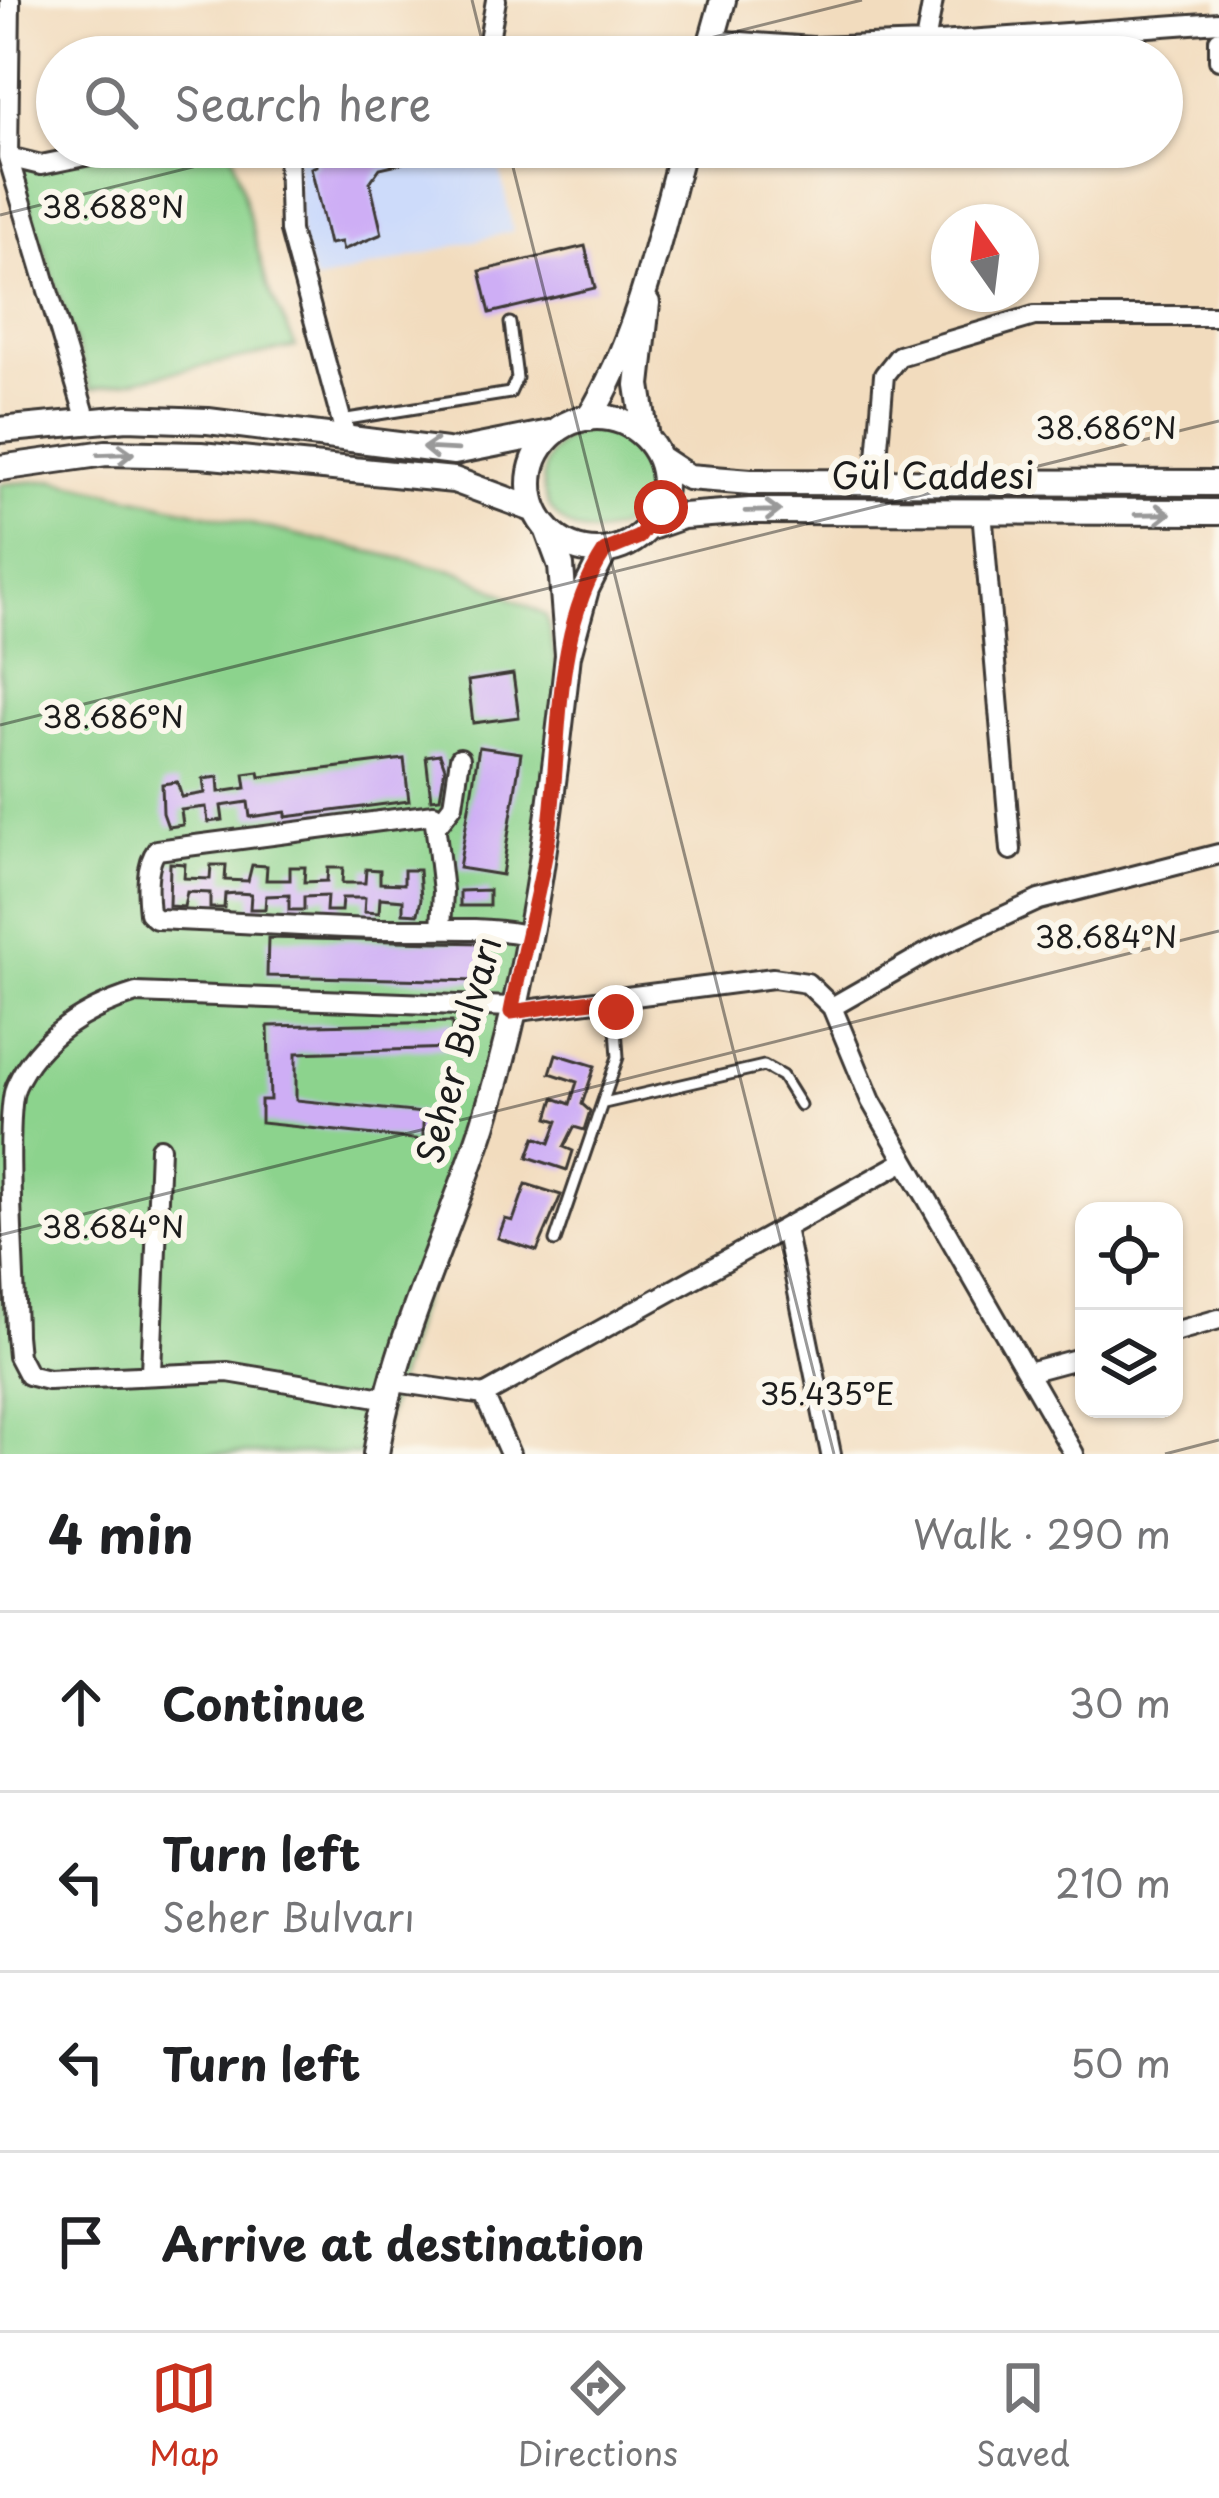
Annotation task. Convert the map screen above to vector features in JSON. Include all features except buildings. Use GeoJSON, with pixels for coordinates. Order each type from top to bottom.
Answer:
{"type":"FeatureCollection","features":[{"type":"Feature","properties":{"kind":"street"},"geometry":{"type":"LineString","coordinates":[[10,0],[8,157],[87,421]]}},
{"type":"Feature","properties":{"kind":"street"},"geometry":{"type":"LineString","coordinates":[[490,36],[496,0]]}},
{"type":"Feature","properties":{"kind":"street"},"geometry":{"type":"LineString","coordinates":[[713,36],[723,0]]}},
{"type":"Feature","properties":{"kind":"street"},"geometry":{"type":"LineString","coordinates":[[926,36],[933,0]]}},
{"type":"Feature","properties":{"kind":"street"},"geometry":{"type":"LineString","coordinates":[[1023,36],[1219,22]]}},
{"type":"Feature","properties":{"kind":"street"},"geometry":{"type":"LineString","coordinates":[[1219,40],[1219,60]]}},
{"type":"Feature","properties":{"kind":"street"},"geometry":{"type":"LineString","coordinates":[[8,157],[36,164]]}},
{"type":"Feature","properties":{"kind":"street"},"geometry":{"type":"LineString","coordinates":[[288,168],[290,231],[344,430]]}},
{"type":"Feature","properties":{"kind":"street"},"geometry":{"type":"LineString","coordinates":[[589,418],[607,389],[649,277],[678,168]]}},
{"type":"Feature","properties":{"kind":"street"},"geometry":{"type":"LineString","coordinates":[[0,468],[106,454],[201,455],[454,480],[542,521],[580,550],[605,551],[628,544],[648,528],[664,495],[638,386],[649,277]]}},
{"type":"Feature","properties":{"kind":"street"},"geometry":{"type":"LineString","coordinates":[[875,482],[884,375],[899,356],[1034,316],[1219,316]]}},
{"type":"Feature","properties":{"kind":"street"},"geometry":{"type":"LineString","coordinates":[[0,430],[87,421],[208,421],[344,430],[454,452],[555,432],[589,418],[626,423],[652,448]]}},
{"type":"Feature","properties":{"kind":"street"},"geometry":{"type":"LineString","coordinates":[[542,521],[530,486],[533,462],[555,432]]}},
{"type":"Feature","properties":{"kind":"street","name":"Gül Caddesi"},"geometry":{"type":"LineString","coordinates":[[652,448],[688,477],[1219,483]]}},
{"type":"Feature","properties":{"kind":"street","name":"Gül Caddesi"},"geometry":{"type":"LineString","coordinates":[[648,528],[682,516],[750,511],[1219,512]]}},
{"type":"Feature","properties":{"kind":"street"},"geometry":{"type":"LineString","coordinates":[[982,511],[1011,850]]}},
{"type":"Feature","properties":{"kind":"street","name":"Seher Bulvarı"},"geometry":{"type":"LineString","coordinates":[[542,521],[561,566],[568,655]]}},
{"type":"Feature","properties":{"kind":"street","name":"Seher Bulvarı"},"geometry":{"type":"LineString","coordinates":[[376,1454],[392,1391],[484,1122],[548,840],[568,655],[586,589],[605,551]]}},
{"type":"Feature","properties":{"kind":"street"},"geometry":{"type":"LineString","coordinates":[[439,823],[453,805],[460,758]]}},
{"type":"Feature","properties":{"kind":"street"},"geometry":{"type":"LineString","coordinates":[[440,929],[439,823],[434,814],[158,850],[152,856],[148,900],[150,915],[156,920],[440,929],[493,928],[527,935]]}},
{"type":"Feature","properties":{"kind":"street"},"geometry":{"type":"LineString","coordinates":[[832,1007],[937,947],[1039,900],[1219,854]]}},
{"type":"Feature","properties":{"kind":"street"},"geometry":{"type":"LineString","coordinates":[[905,1161],[484,1395],[392,1391],[229,1372],[36,1380],[18,1356],[13,1091],[50,1041],[99,1004],[136,993],[512,1010],[790,977],[807,982],[832,1007],[871,1102],[1074,1454]]}},
{"type":"Feature","properties":{"kind":"street"},"geometry":{"type":"LineString","coordinates":[[151,1372],[160,1148]]}},
{"type":"Feature","properties":{"kind":"street"},"geometry":{"type":"LineString","coordinates":[[785,1228],[831,1454]]}},
{"type":"Feature","properties":{"kind":"street"},"geometry":{"type":"LineString","coordinates":[[1183,1329],[1219,1319]]}},
{"type":"Feature","properties":{"kind":"street"},"geometry":{"type":"LineString","coordinates":[[1028,1372],[1075,1359]]}},
{"type":"Feature","properties":{"kind":"street"},"geometry":{"type":"LineString","coordinates":[[484,1395],[510,1454]]}},
{"type":"Feature","properties":{"kind":"lane"},"geometry":{"type":"LineString","coordinates":[[344,430],[510,393],[517,378],[510,323]]}},
{"type":"Feature","properties":{"kind":"lane"},"geometry":{"type":"LineString","coordinates":[[555,1241],[618,1057],[614,998]]}},
{"type":"Feature","properties":{"kind":"lane"},"geometry":{"type":"LineString","coordinates":[[604,1103],[764,1066],[782,1076],[800,1105]]}},
{"type":"Feature","properties":{"kind":"shaded area"},"geometry":{"type":"Polygon","coordinates":[[[296,168],[500,168],[513,231],[315,282],[300,242],[296,168]]]}},
{"type":"Feature","properties":{"kind":"green space"},"geometry":{"type":"Polygon","coordinates":[[[36,164],[36,168],[236,168],[267,286],[296,347],[91,389],[16,168],[36,164]]]}},
{"type":"Feature","properties":{"kind":"green space"},"geometry":{"type":"Polygon","coordinates":[[[595,429],[615,433],[632,444],[643,461],[647,481],[643,501],[632,518],[615,529],[595,533],[575,529],[558,518],[547,501],[543,481],[547,461],[558,444],[575,433],[595,429]]]}},
{"type":"Feature","properties":{"kind":"green space"},"geometry":{"type":"Polygon","coordinates":[[[56,480],[460,572],[546,616],[561,685],[532,921],[376,1454],[0,1454],[0,484],[56,480]]]}},
{"type":"Feature","properties":{"kind":"route"},"geometry":{"type":"LineString","coordinates":[[616,1012],[614,998],[511,1012],[548,840],[568,655],[586,589],[605,551],[639,537],[661,507]]}}]}
